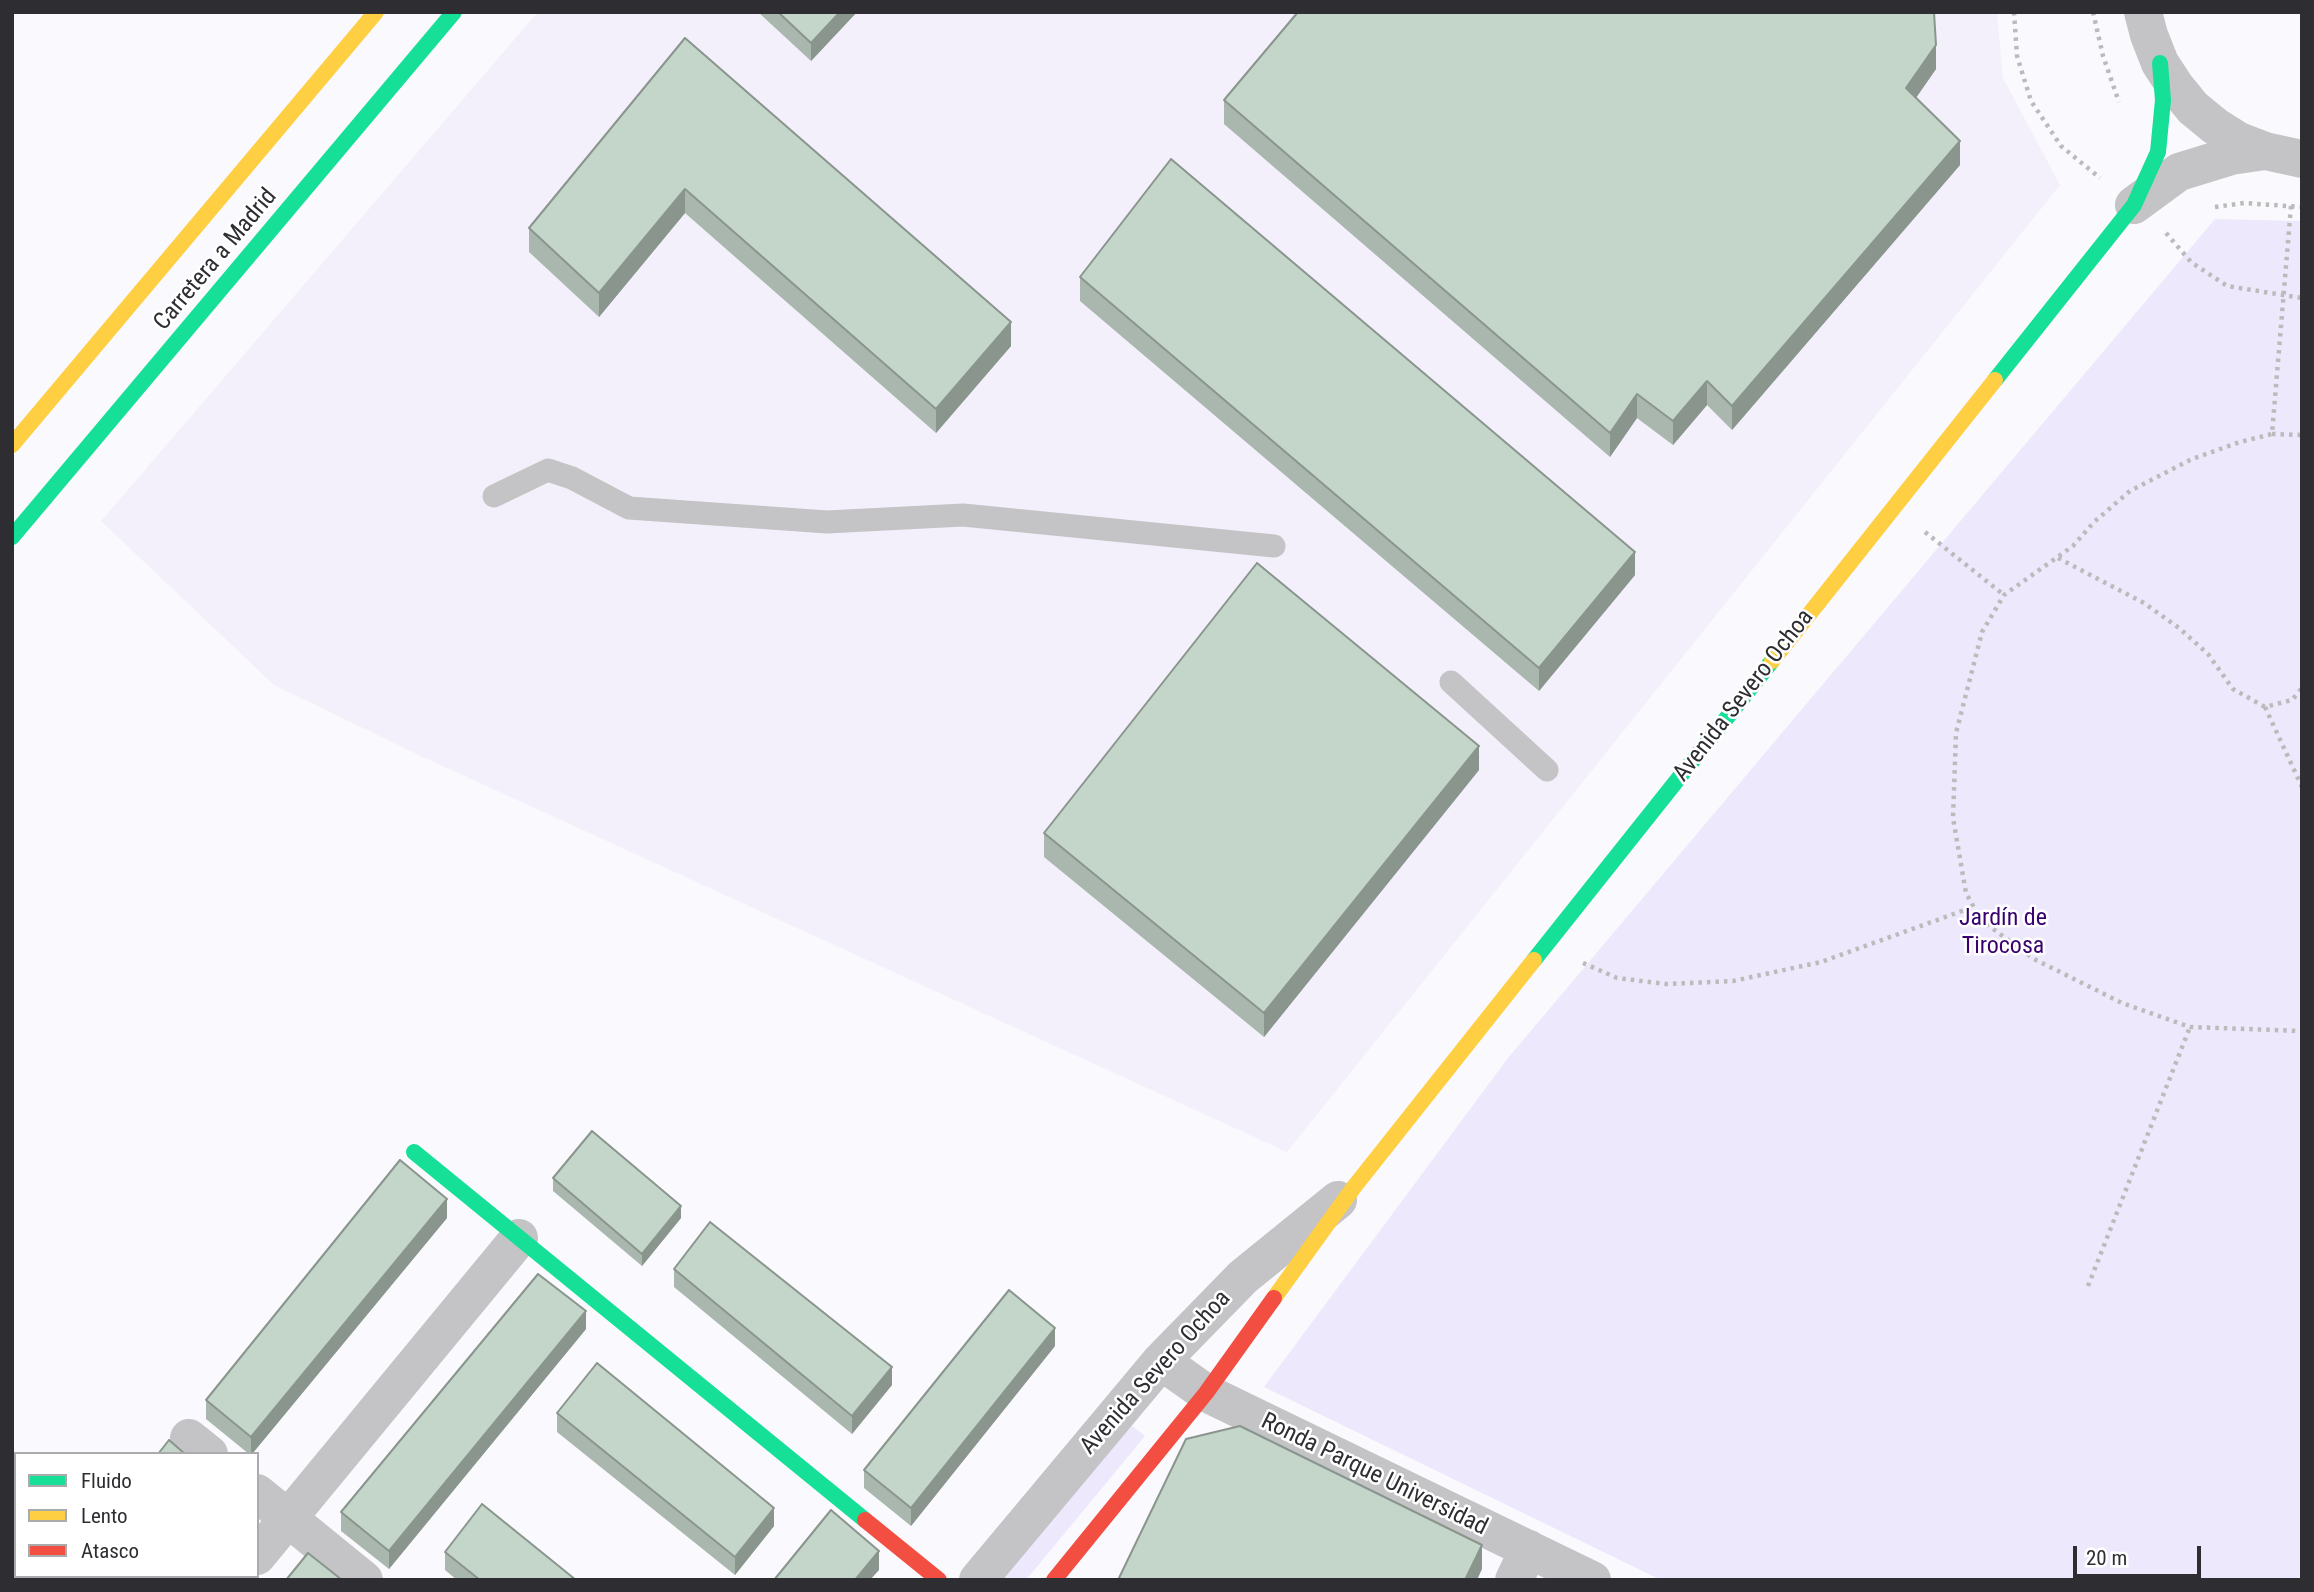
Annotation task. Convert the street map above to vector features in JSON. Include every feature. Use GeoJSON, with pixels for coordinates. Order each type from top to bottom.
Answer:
{"type":"FeatureCollection","features":[{"type":"Feature","properties":{"kind":"street","name":"Carretera a Madrid"},"geometry":{"type":"LineString","coordinates":[[12,446],[376,12]]}},
{"type":"Feature","properties":{"kind":"street","name":"Carretera a Madrid"},"geometry":{"type":"LineString","coordinates":[[12,537],[454,12]]}},
{"type":"Feature","properties":{"kind":"street"},"geometry":{"type":"LineString","coordinates":[[2143,12],[2160,63],[2193,108],[2239,141],[2265,152],[2302,159]]}},
{"type":"Feature","properties":{"kind":"street","name":"Avenida Severo Ochoa"},"geometry":{"type":"LineString","coordinates":[[1054,1580],[1206,1393],[1353,1187],[2134,205],[2158,152],[2163,100],[2160,63]]}},
{"type":"Feature","properties":{"kind":"street","name":"Avenida Severo Ochoa"},"geometry":{"type":"LineString","coordinates":[[2134,205],[2179,172],[2231,156],[2265,152]]}},
{"type":"Feature","properties":{"kind":"street"},"geometry":{"type":"LineString","coordinates":[[414,1152],[939,1580]]}},
{"type":"Feature","properties":{"kind":"street","name":"Avenida Severo Ochoa"},"geometry":{"type":"LineString","coordinates":[[978,1580],[1161,1361],[1243,1277],[1353,1187]]}},
{"type":"Feature","properties":{"kind":"street"},"geometry":{"type":"LineString","coordinates":[[259,1554],[519,1238]]}},
{"type":"Feature","properties":{"kind":"street","name":"Ronda Parque Universidad"},"geometry":{"type":"LineString","coordinates":[[1161,1361],[1206,1393],[1522,1565],[1592,1580]]}},
{"type":"Feature","properties":{"kind":"street"},"geometry":{"type":"LineString","coordinates":[[259,1495],[364,1580]]}},
{"type":"Feature","properties":{"kind":"lane"},"geometry":{"type":"LineString","coordinates":[[494,496],[548,470],[572,478],[629,508],[827,522],[963,516],[1274,546]]}},
{"type":"Feature","properties":{"kind":"lane"},"geometry":{"type":"LineString","coordinates":[[1451,682],[1547,770]]}},
{"type":"Feature","properties":{"kind":"path"},"geometry":{"type":"LineString","coordinates":[[2272,434],[2291,206]]}},
{"type":"Feature","properties":{"kind":"path"},"geometry":{"type":"LineString","coordinates":[[2302,435],[2272,434],[2192,459],[2130,491],[2094,522],[2073,547],[2004,595],[1982,632],[1956,733],[1953,818],[1966,893],[1973,907],[1981,920],[2034,960],[2122,1003],[2190,1027],[2302,1031]]}},
{"type":"Feature","properties":{"kind":"path"},"geometry":{"type":"LineString","coordinates":[[1894,507],[2004,595]]}},
{"type":"Feature","properties":{"kind":"path"},"geometry":{"type":"LineString","coordinates":[[2058,558],[2144,603],[2179,628],[2208,654],[2233,689],[2264,707],[2302,788]]}},
{"type":"Feature","properties":{"kind":"path"},"geometry":{"type":"LineString","coordinates":[[2264,707],[2292,701],[2302,688]]}},
{"type":"Feature","properties":{"kind":"path"},"geometry":{"type":"LineString","coordinates":[[1552,938],[1586,965],[1617,978],[1666,984],[1733,981],[1821,962],[1973,907]]}},
{"type":"Feature","properties":{"kind":"path"},"geometry":{"type":"LineString","coordinates":[[2088,1286],[2190,1027]]}},
{"type":"Feature","properties":{"kind":"shaded area"},"geometry":{"type":"Polygon","coordinates":[[[538,12],[1997,12],[2003,78],[2060,185],[1287,1152],[423,757],[274,685],[101,521],[538,12]]]}},
{"type":"Feature","properties":{"kind":"green space","name":"Jardín de Tirocosa"},"geometry":{"type":"Polygon","coordinates":[[[2215,219],[2302,221],[2302,1580],[1661,1580],[1264,1387],[1508,1058],[2215,219]]]}},
{"type":"Feature","properties":{"kind":"green space"},"geometry":{"type":"Polygon","coordinates":[[[1126,1421],[1145,1436],[1026,1580],[994,1580],[1126,1421]]]}},
{"type":"Feature","properties":{"kind":"building"},"geometry":{"type":"Polygon","coordinates":[[[778,12],[840,12],[811,43],[778,12]]]}},
{"type":"Feature","properties":{"kind":"building"},"geometry":{"type":"Polygon","coordinates":[[[1298,12],[1934,12],[1936,45],[1906,88],[1960,141],[1732,406],[1707,381],[1673,421],[1637,394],[1610,433],[1224,100],[1298,12]]]}},
{"type":"Feature","properties":{"kind":"building"},"geometry":{"type":"Polygon","coordinates":[[[685,38],[1011,322],[936,409],[685,189],[599,293],[529,228],[685,38]]]}},
{"type":"Feature","properties":{"kind":"building"},"geometry":{"type":"Polygon","coordinates":[[[1171,159],[1635,552],[1539,668],[1080,277],[1171,159]]]}},
{"type":"Feature","properties":{"kind":"building"},"geometry":{"type":"Polygon","coordinates":[[[1257,563],[1479,746],[1264,1013],[1044,833],[1257,563]]]}},
{"type":"Feature","properties":{"kind":"building"},"geometry":{"type":"Polygon","coordinates":[[[592,1131],[681,1206],[642,1254],[553,1178],[592,1131]]]}},
{"type":"Feature","properties":{"kind":"building"},"geometry":{"type":"Polygon","coordinates":[[[400,1160],[447,1199],[251,1437],[206,1400],[400,1160]]]}},
{"type":"Feature","properties":{"kind":"building"},"geometry":{"type":"Polygon","coordinates":[[[710,1222],[892,1367],[852,1416],[674,1269],[710,1222]]]}},
{"type":"Feature","properties":{"kind":"building"},"geometry":{"type":"Polygon","coordinates":[[[538,1274],[586,1311],[389,1551],[341,1512],[538,1274]]]}},
{"type":"Feature","properties":{"kind":"building"},"geometry":{"type":"Polygon","coordinates":[[[1009,1290],[1055,1328],[911,1508],[864,1470],[1009,1290]]]}},
{"type":"Feature","properties":{"kind":"building"},"geometry":{"type":"Polygon","coordinates":[[[597,1363],[774,1508],[735,1557],[557,1413],[597,1363]]]}},
{"type":"Feature","properties":{"kind":"building"},"geometry":{"type":"Polygon","coordinates":[[[1240,1426],[1482,1545],[1465,1580],[1118,1580],[1186,1439],[1240,1426]]]}},
{"type":"Feature","properties":{"kind":"building"},"geometry":{"type":"Polygon","coordinates":[[[169,1440],[183,1452],[160,1452],[169,1440]]]}},
{"type":"Feature","properties":{"kind":"building"},"geometry":{"type":"Polygon","coordinates":[[[482,1504],[576,1580],[480,1580],[445,1552],[482,1504]]]}},
{"type":"Feature","properties":{"kind":"building"},"geometry":{"type":"Polygon","coordinates":[[[831,1510],[879,1551],[855,1580],[774,1580],[831,1510]]]}},
{"type":"Feature","properties":{"kind":"building"},"geometry":{"type":"Polygon","coordinates":[[[308,1553],[342,1580],[286,1580],[308,1553]]]}},
{"type":"Feature","properties":{"kind":"building"},"geometry":{"type":"Polygon","coordinates":[[[56,1578],[136,1578],[134,1580],[55,1580],[56,1578]]]}},
{"type":"Feature","properties":{"kind":"traffic: fast"},"geometry":{"type":"LineString","coordinates":[[12,537],[454,12]]}},
{"type":"Feature","properties":{"kind":"traffic: fast"},"geometry":{"type":"LineString","coordinates":[[1995,380],[2134,205],[2158,152],[2163,100],[2160,63]]}},
{"type":"Feature","properties":{"kind":"traffic: fast"},"geometry":{"type":"LineString","coordinates":[[1534,960],[1772,661]]}},
{"type":"Feature","properties":{"kind":"traffic: fast"},"geometry":{"type":"LineString","coordinates":[[414,1152],[865,1520]]}},
{"type":"Feature","properties":{"kind":"traffic: slow"},"geometry":{"type":"LineString","coordinates":[[12,445],[376,12]]}},
{"type":"Feature","properties":{"kind":"traffic: slow"},"geometry":{"type":"LineString","coordinates":[[1772,661],[1995,380]]}},
{"type":"Feature","properties":{"kind":"traffic: slow"},"geometry":{"type":"LineString","coordinates":[[1274,1298],[1354,1187],[1534,960]]}},
{"type":"Feature","properties":{"kind":"traffic: jam"},"geometry":{"type":"LineString","coordinates":[[1054,1580],[1206,1393],[1274,1298]]}},
{"type":"Feature","properties":{"kind":"traffic: jam"},"geometry":{"type":"LineString","coordinates":[[865,1520],[939,1580]]}}]}
